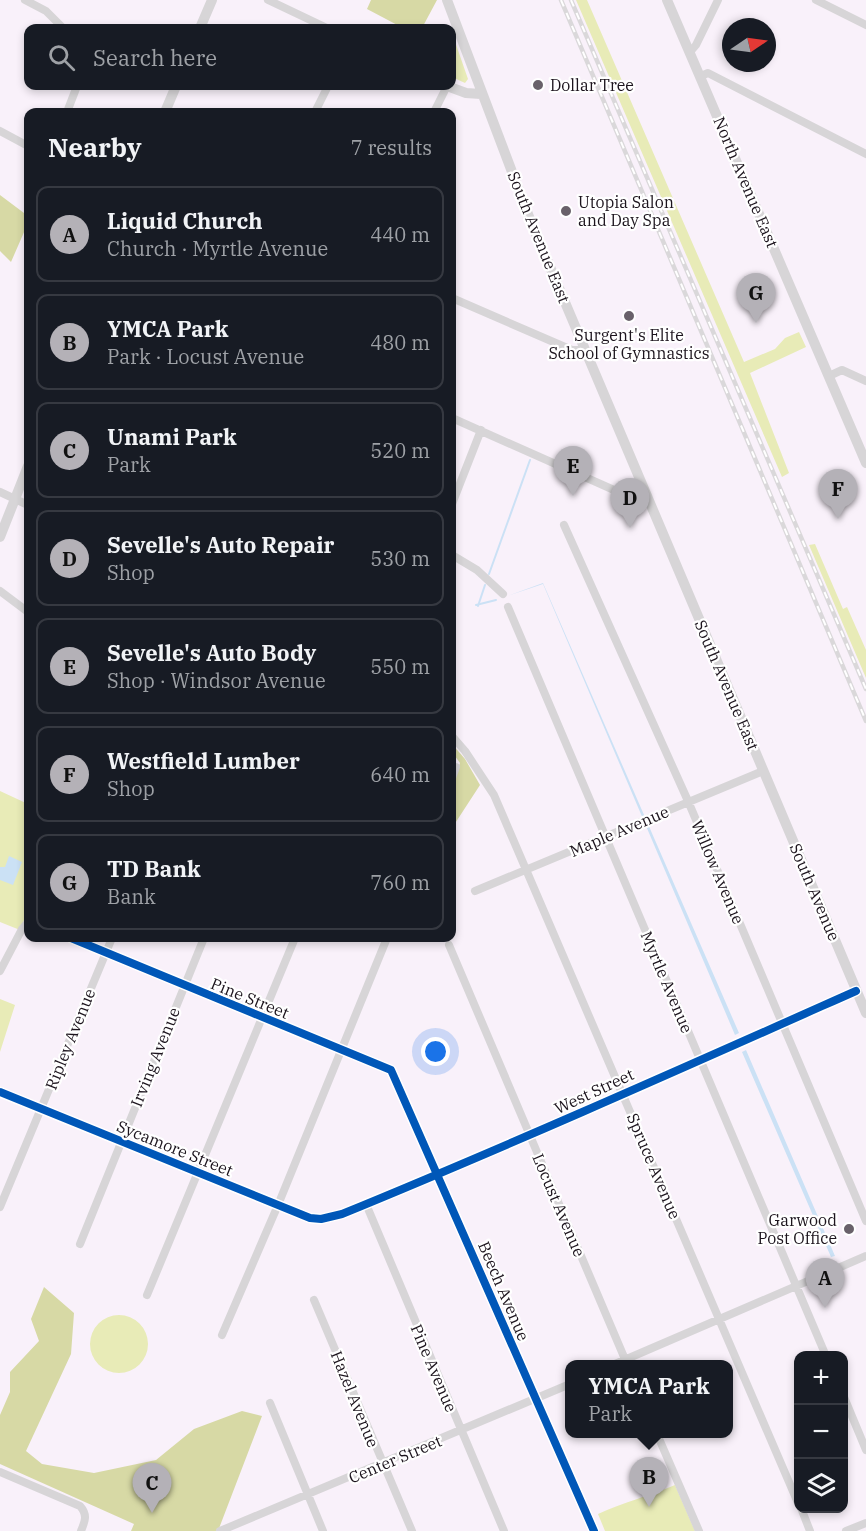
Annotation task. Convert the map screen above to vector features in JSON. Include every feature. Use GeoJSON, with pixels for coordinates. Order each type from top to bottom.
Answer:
{"type":"FeatureCollection","features":[{"type":"Feature","properties":{"kind":"main road"},"geometry":{"type":"LineString","coordinates":[[202,24],[212,0]]}},
{"type":"Feature","properties":{"kind":"main road","name":"South Avenue East"},"geometry":{"type":"LineString","coordinates":[[447,0],[456,24]]}},
{"type":"Feature","properties":{"kind":"main road","name":"North Avenue East"},"geometry":{"type":"LineString","coordinates":[[667,0],[866,463]]}},
{"type":"Feature","properties":{"kind":"main road","name":"South Avenue East"},"geometry":{"type":"LineString","coordinates":[[456,25],[481,94],[585,350],[763,771]]}},
{"type":"Feature","properties":{"kind":"main road"},"geometry":{"type":"LineString","coordinates":[[456,89],[481,94]]}},
{"type":"Feature","properties":{"kind":"main road"},"geometry":{"type":"LineString","coordinates":[[167,108],[174,90]]}},
{"type":"Feature","properties":{"kind":"main road"},"geometry":{"type":"LineString","coordinates":[[0,537],[24,477]]}},
{"type":"Feature","properties":{"kind":"main road","name":"South Avenue"},"geometry":{"type":"LineString","coordinates":[[763,771],[866,1013]]}},
{"type":"Feature","properties":{"kind":"street"},"geometry":{"type":"LineString","coordinates":[[25,0],[46,11],[59,24]]}},
{"type":"Feature","properties":{"kind":"street"},"geometry":{"type":"LineString","coordinates":[[268,0],[319,24]]}},
{"type":"Feature","properties":{"kind":"street"},"geometry":{"type":"LineString","coordinates":[[690,52],[696,45],[718,0]]}},
{"type":"Feature","properties":{"kind":"street"},"geometry":{"type":"LineString","coordinates":[[816,0],[866,25]]}},
{"type":"Feature","properties":{"kind":"street"},"geometry":{"type":"LineString","coordinates":[[701,76],[708,73],[866,154]]}},
{"type":"Feature","properties":{"kind":"street"},"geometry":{"type":"LineString","coordinates":[[69,108],[75,90]]}},
{"type":"Feature","properties":{"kind":"street"},"geometry":{"type":"LineString","coordinates":[[317,108],[326,90]]}},
{"type":"Feature","properties":{"kind":"street"},"geometry":{"type":"LineString","coordinates":[[436,108],[445,90]]}},
{"type":"Feature","properties":{"kind":"street"},"geometry":{"type":"LineString","coordinates":[[0,131],[24,144]]}},
{"type":"Feature","properties":{"kind":"street"},"geometry":{"type":"LineString","coordinates":[[456,300],[572,350],[585,350]]}},
{"type":"Feature","properties":{"kind":"street"},"geometry":{"type":"LineString","coordinates":[[829,376],[842,370],[866,381]]}},
{"type":"Feature","properties":{"kind":"street"},"geometry":{"type":"LineString","coordinates":[[456,419],[632,498],[648,498]]}},
{"type":"Feature","properties":{"kind":"street"},"geometry":{"type":"LineString","coordinates":[[456,494],[481,430]]}},
{"type":"Feature","properties":{"kind":"street"},"geometry":{"type":"LineString","coordinates":[[0,492],[24,503]]}},
{"type":"Feature","properties":{"kind":"street","name":"Willow Avenue"},"geometry":{"type":"LineString","coordinates":[[564,525],[688,801],[866,1221]]}},
{"type":"Feature","properties":{"kind":"street"},"geometry":{"type":"LineString","coordinates":[[456,557],[477,570],[503,594]]}},
{"type":"Feature","properties":{"kind":"street"},"geometry":{"type":"LineString","coordinates":[[0,591],[24,609]]}},
{"type":"Feature","properties":{"kind":"street","name":"Myrtle Avenue"},"geometry":{"type":"LineString","coordinates":[[508,608],[824,1351]]}},
{"type":"Feature","properties":{"kind":"street","name":"Spruce Avenue"},"geometry":{"type":"LineString","coordinates":[[456,741],[494,795],[525,872],[720,1318],[794,1494]]}},
{"type":"Feature","properties":{"kind":"street","name":"Maple Avenue"},"geometry":{"type":"LineString","coordinates":[[475,891],[763,771]]}},
{"type":"Feature","properties":{"kind":"street"},"geometry":{"type":"LineString","coordinates":[[0,971],[24,927]]}},
{"type":"Feature","properties":{"kind":"street","name":"Pine Street"},"geometry":{"type":"LineString","coordinates":[[80,942],[384,1067]]}},
{"type":"Feature","properties":{"kind":"street","name":"Ripley Avenue"},"geometry":{"type":"LineString","coordinates":[[0,1207],[110,942]]}},
{"type":"Feature","properties":{"kind":"street","name":"Irving Avenue"},"geometry":{"type":"LineString","coordinates":[[80,1244],[202,942]]}},
{"type":"Feature","properties":{"kind":"street"},"geometry":{"type":"LineString","coordinates":[[147,1295],[200,1173],[293,942]]}},
{"type":"Feature","properties":{"kind":"street"},"geometry":{"type":"LineString","coordinates":[[222,1335],[278,1205],[385,942]]}},
{"type":"Feature","properties":{"kind":"street","name":"Locust Avenue"},"geometry":{"type":"LineString","coordinates":[[449,945],[625,1360]]}},
{"type":"Feature","properties":{"kind":"street","name":"West Street"},"geometry":{"type":"LineString","coordinates":[[342,1214],[530,1136],[622,1092],[856,991]]}},
{"type":"Feature","properties":{"kind":"street","name":"Beech Avenue"},"geometry":{"type":"LineString","coordinates":[[384,1067],[394,1074],[594,1531]]}},
{"type":"Feature","properties":{"kind":"street","name":"Sycamore Street"},"geometry":{"type":"LineString","coordinates":[[0,1092],[316,1219],[342,1214]]}},
{"type":"Feature","properties":{"kind":"street","name":"Pine Avenue"},"geometry":{"type":"LineString","coordinates":[[366,1204],[504,1531]]}},
{"type":"Feature","properties":{"kind":"street"},"geometry":{"type":"LineString","coordinates":[[630,1360],[720,1318],[866,1256]]}},
{"type":"Feature","properties":{"kind":"street","name":"Hazel Avenue"},"geometry":{"type":"LineString","coordinates":[[314,1300],[412,1531]]}},
{"type":"Feature","properties":{"kind":"street","name":"Center Street"},"geometry":{"type":"LineString","coordinates":[[220,1531],[233,1528],[565,1386]]}},
{"type":"Feature","properties":{"kind":"street"},"geometry":{"type":"LineString","coordinates":[[270,1403],[323,1531]]}},
{"type":"Feature","properties":{"kind":"street"},"geometry":{"type":"LineString","coordinates":[[847,1405],[866,1450]]}},
{"type":"Feature","properties":{"kind":"street"},"geometry":{"type":"LineString","coordinates":[[659,1438],[699,1531]]}},
{"type":"Feature","properties":{"kind":"street"},"geometry":{"type":"LineString","coordinates":[[0,1472],[80,1506],[85,1512],[86,1520],[81,1531]]}},
{"type":"Feature","properties":{"kind":"street"},"geometry":{"type":"LineString","coordinates":[[803,1513],[810,1531]]}},
{"type":"Feature","properties":{"kind":"street"},"geometry":{"type":"LineString","coordinates":[[846,1531],[866,1523]]}},
{"type":"Feature","properties":{"kind":"green space"},"geometry":{"type":"Polygon","coordinates":[[[371,0],[437,0],[424,24],[395,24],[367,9],[371,0]]]}},
{"type":"Feature","properties":{"kind":"green space"},"geometry":{"type":"Polygon","coordinates":[[[576,0],[587,0],[744,362],[775,349],[785,338],[799,332],[806,347],[750,373],[789,473],[782,477],[576,0]]]}},
{"type":"Feature","properties":{"kind":"green space"},"geometry":{"type":"Polygon","coordinates":[[[456,44],[468,79],[465,83],[456,79],[456,44]]]}},
{"type":"Feature","properties":{"kind":"green space"},"geometry":{"type":"Polygon","coordinates":[[[0,195],[24,213],[24,232],[11,262],[0,251],[0,195]]]}},
{"type":"Feature","properties":{"kind":"green space"},"geometry":{"type":"Polygon","coordinates":[[[815,544],[843,609],[847,607],[866,650],[866,678],[809,545],[815,544]]]}},
{"type":"Feature","properties":{"kind":"green space"},"geometry":{"type":"Polygon","coordinates":[[[456,749],[480,785],[456,822],[456,776],[460,763],[456,758],[456,749]]]}},
{"type":"Feature","properties":{"kind":"green space"},"geometry":{"type":"Polygon","coordinates":[[[0,791],[24,802],[24,920],[20,930],[0,922],[0,791]]]}},
{"type":"Feature","properties":{"kind":"green space"},"geometry":{"type":"Polygon","coordinates":[[[0,999],[15,1005],[0,1052],[0,999]]]}},
{"type":"Feature","properties":{"kind":"green space"},"geometry":{"type":"Polygon","coordinates":[[[44,1287],[74,1313],[71,1354],[26,1451],[42,1464],[94,1473],[156,1460],[194,1429],[242,1411],[262,1416],[218,1531],[131,1531],[134,1524],[0,1464],[0,1415],[10,1392],[10,1372],[39,1341],[31,1319],[44,1287]]]}},
{"type":"Feature","properties":{"kind":"green space"},"geometry":{"type":"Polygon","coordinates":[[[119,1315],[130,1317],[143,1328],[148,1344],[146,1355],[135,1368],[119,1373],[108,1371],[95,1360],[90,1344],[92,1333],[103,1320],[119,1315]]]}},
{"type":"Feature","properties":{"kind":"green space"},"geometry":{"type":"Polygon","coordinates":[[[675,1485],[695,1531],[605,1531],[598,1514],[675,1485]]]}},
{"type":"Feature","properties":{"kind":"water"},"geometry":{"type":"Polygon","coordinates":[[[543,583],[739,1033],[735,1035],[543,584],[507,596],[543,583]]]}},
{"type":"Feature","properties":{"kind":"water"},"geometry":{"type":"Polygon","coordinates":[[[9,856],[22,862],[13,885],[0,880],[0,867],[5,867],[9,856]]]}},
{"type":"Feature","properties":{"kind":"water"},"geometry":{"type":"Polygon","coordinates":[[[746,1050],[835,1256],[831,1257],[742,1052],[746,1050]]]}},
{"type":"Feature","properties":{"kind":"waterway"},"geometry":{"type":"LineString","coordinates":[[489,574],[530,460]]}},
{"type":"Feature","properties":{"kind":"waterway"},"geometry":{"type":"LineString","coordinates":[[478,606],[485,585]]}},
{"type":"Feature","properties":{"kind":"waterway"},"geometry":{"type":"LineString","coordinates":[[476,605],[496,600]]}},
{"type":"Feature","properties":{"kind":"railway"},"geometry":{"type":"LineString","coordinates":[[561,0],[866,721]]}},
{"type":"Feature","properties":{"kind":"railway"},"geometry":{"type":"LineString","coordinates":[[571,0],[866,689]]}},
{"type":"Feature","properties":{"kind":"cycle path"},"geometry":{"type":"LineString","coordinates":[[81,942],[391,1070],[594,1531]]}},
{"type":"Feature","properties":{"kind":"cycle path"},"geometry":{"type":"LineString","coordinates":[[0,1092],[310,1218],[321,1219],[342,1214],[471,1160],[856,991]]}},
{"type":"Feature","properties":{"kind":"place","name":"Dollar Tree"},"geometry":{"type":"Point","coordinates":[538,85]}},
{"type":"Feature","properties":{"kind":"place","name":"Utopia Salon and Day Spa"},"geometry":{"type":"Point","coordinates":[566,211]}},
{"type":"Feature","properties":{"kind":"place","name":"Surgent's Elite School of Gymnastics"},"geometry":{"type":"Point","coordinates":[629,316]}},
{"type":"Feature","properties":{"kind":"place","name":"TD Bank"},"geometry":{"type":"Point","coordinates":[756,323]}},
{"type":"Feature","properties":{"kind":"place","name":"Sevelle's Auto Body"},"geometry":{"type":"Point","coordinates":[573,496]}},
{"type":"Feature","properties":{"kind":"place","name":"Westfield Lumber"},"geometry":{"type":"Point","coordinates":[838,519]}},
{"type":"Feature","properties":{"kind":"place","name":"Sevelle's Auto Repair"},"geometry":{"type":"Point","coordinates":[630,528]}},
{"type":"Feature","properties":{"kind":"place","name":"Garwood Post Office"},"geometry":{"type":"Point","coordinates":[849,1229]}},
{"type":"Feature","properties":{"kind":"place","name":"Liquid Church"},"geometry":{"type":"Point","coordinates":[825,1308]}},
{"type":"Feature","properties":{"kind":"place","name":"YMCA Park"},"geometry":{"type":"Point","coordinates":[649,1507]}},
{"type":"Feature","properties":{"kind":"place","name":"Unami Park"},"geometry":{"type":"Point","coordinates":[152,1513]}}]}
